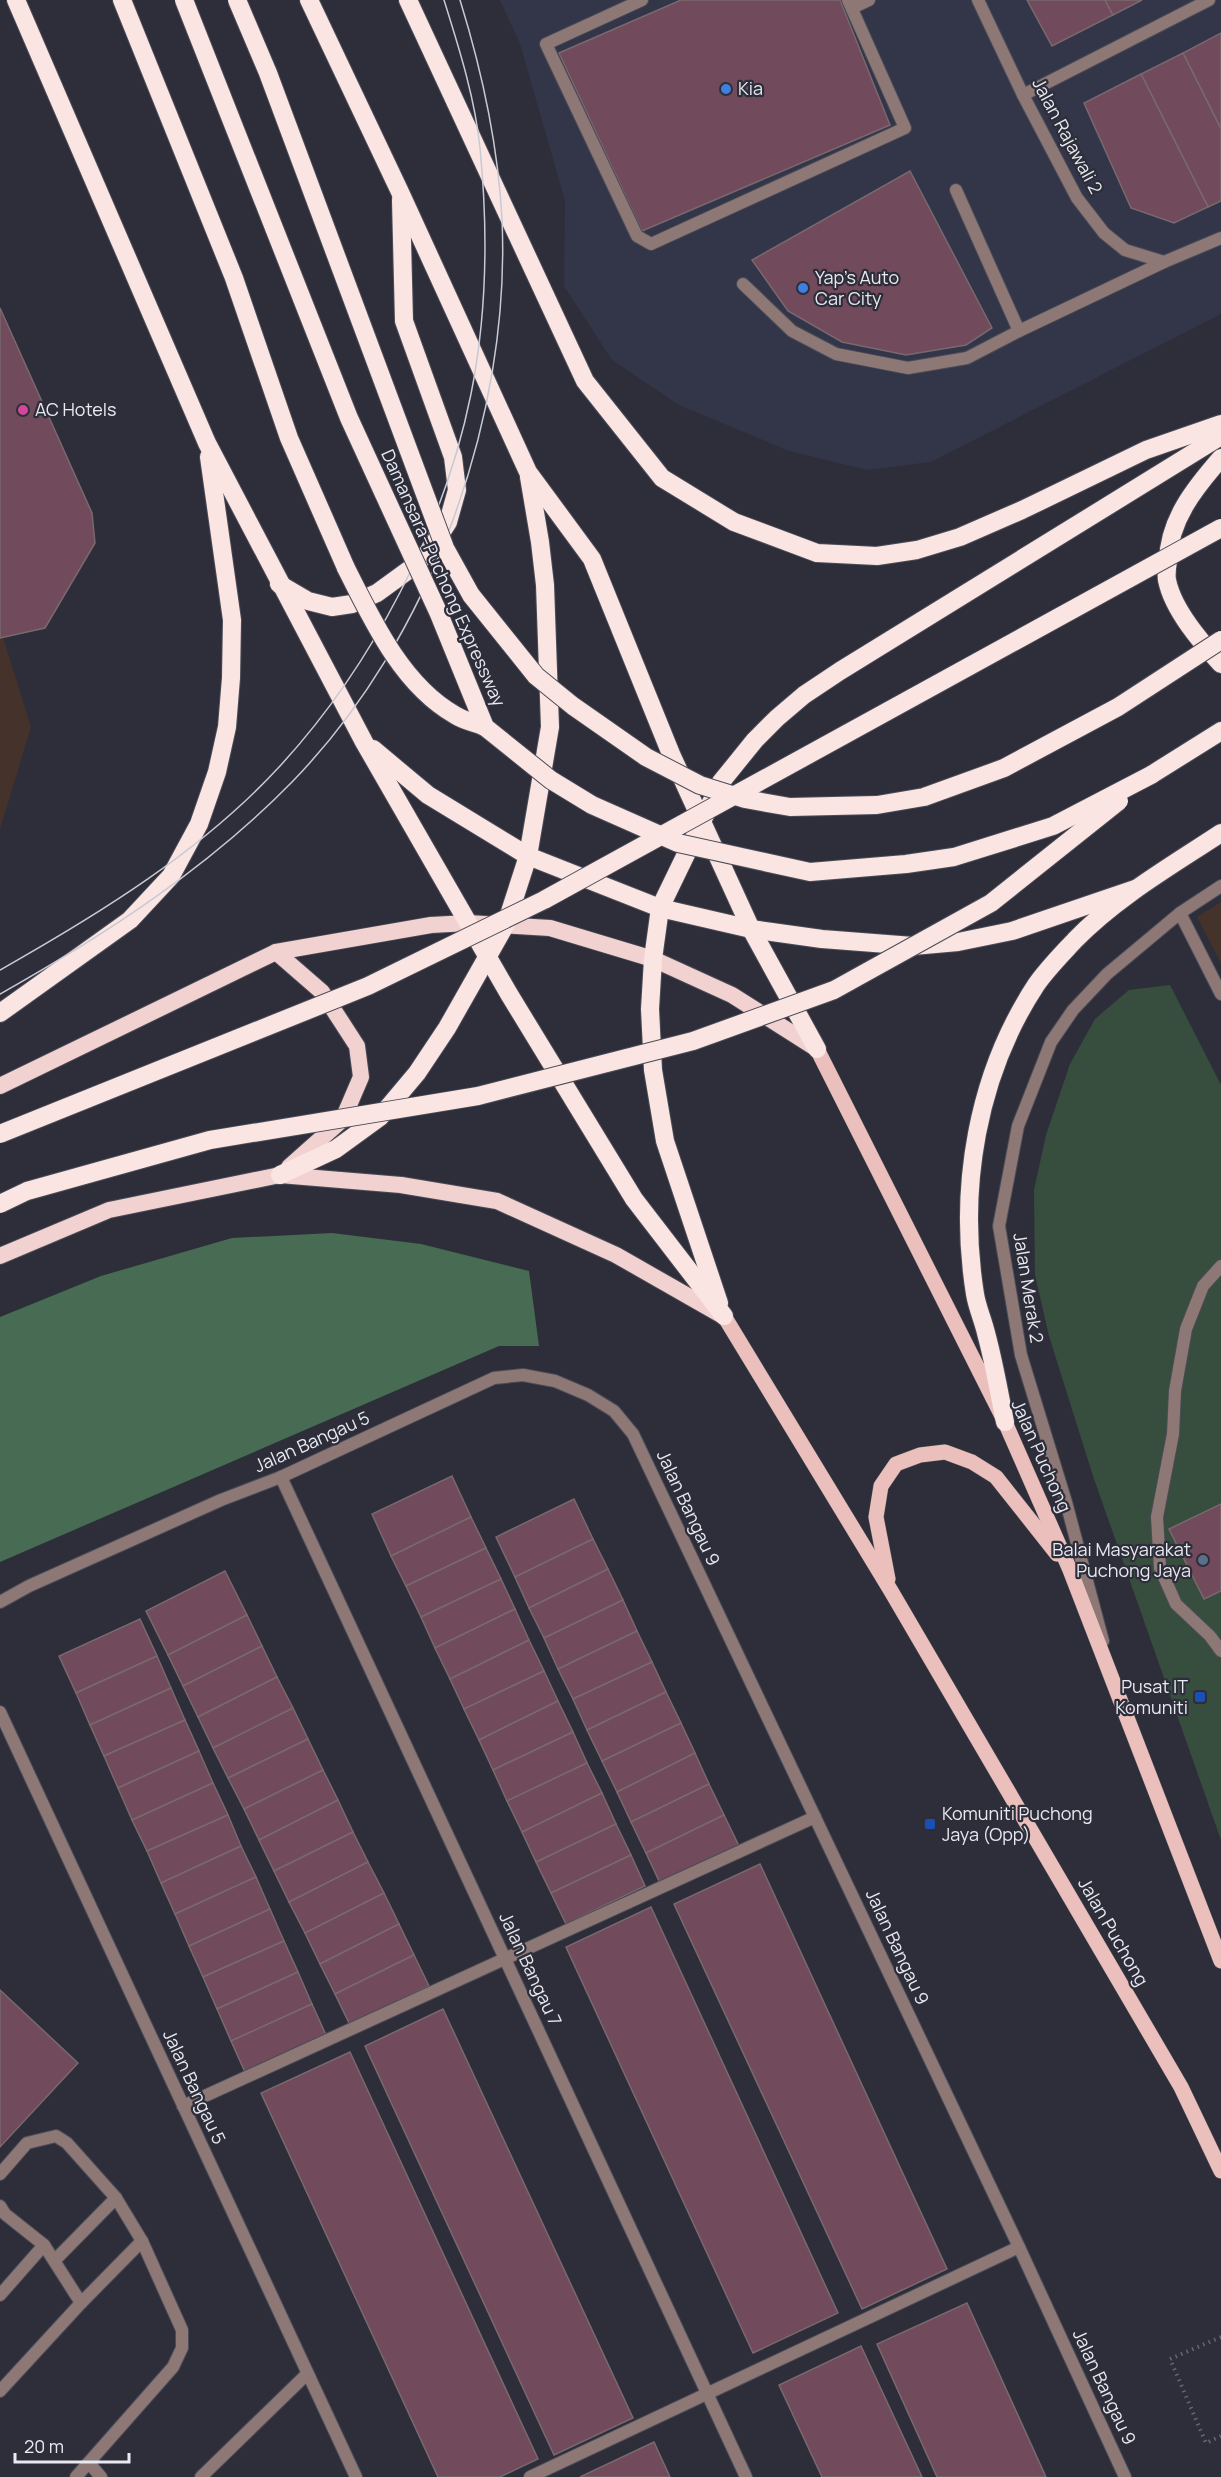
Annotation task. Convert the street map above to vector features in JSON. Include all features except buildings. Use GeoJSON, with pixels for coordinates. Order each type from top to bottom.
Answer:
{"type":"FeatureCollection","features":[{"type":"Feature","properties":{"kind":"highway"},"geometry":{"type":"LineString","coordinates":[[16,0],[207,443],[279,584],[364,742],[487,957],[634,1199],[724,1316]]}},
{"type":"Feature","properties":{"kind":"highway"},"geometry":{"type":"LineString","coordinates":[[122,0],[234,278],[289,438],[367,611],[415,683],[456,716],[486,727]]}},
{"type":"Feature","properties":{"kind":"highway","name":"Damansara–Puchong Expressway"},"geometry":{"type":"LineString","coordinates":[[184,0],[349,418],[439,614],[486,727],[551,780],[592,805],[678,843],[810,872],[906,864],[954,857],[1053,826],[1151,775],[1221,731]]}},
{"type":"Feature","properties":{"kind":"highway","name":"Damansara–Puchong Expressway"},"geometry":{"type":"LineString","coordinates":[[237,0],[268,73],[445,548],[471,595],[536,675],[573,706],[646,757],[700,785],[745,799],[790,807],[877,805],[924,797],[1004,768],[1118,707],[1221,640]]}},
{"type":"Feature","properties":{"kind":"highway"},"geometry":{"type":"LineString","coordinates":[[309,0],[528,472],[592,559],[670,754],[751,929],[818,1049]]}},
{"type":"Feature","properties":{"kind":"highway"},"geometry":{"type":"LineString","coordinates":[[408,0],[585,381],[662,478],[734,522],[818,553],[877,556],[917,550],[960,537],[1022,510],[1146,450],[1221,424]]}},
{"type":"Feature","properties":{"kind":"highway"},"geometry":{"type":"LineString","coordinates":[[279,584],[308,601],[332,607],[352,604],[377,593],[410,569],[428,553],[448,522],[457,490],[453,457],[404,321],[400,192]]}},
{"type":"Feature","properties":{"kind":"highway"},"geometry":{"type":"LineString","coordinates":[[724,1316],[665,1141],[653,1070],[650,1009],[653,959],[660,908],[703,824],[721,782],[755,740],[804,695],[1221,436]]}},
{"type":"Feature","properties":{"kind":"highway"},"geometry":{"type":"LineString","coordinates":[[0,1013],[130,920],[171,876],[199,824],[217,771],[227,727],[232,620],[207,443]]}},
{"type":"Feature","properties":{"kind":"highway"},"geometry":{"type":"LineString","coordinates":[[1221,458],[1203,478],[1185,506],[1168,540],[1167,579],[1178,607],[1196,636],[1221,664]]}},
{"type":"Feature","properties":{"kind":"highway"},"geometry":{"type":"LineString","coordinates":[[0,1256],[110,1210],[280,1175],[336,1149],[380,1117],[417,1073],[447,1029],[506,924],[528,856],[550,727],[545,585],[528,472]]}},
{"type":"Feature","properties":{"kind":"highway"},"geometry":{"type":"LineString","coordinates":[[0,1134],[368,986],[544,900],[1221,528]]}},
{"type":"Feature","properties":{"kind":"highway"},"geometry":{"type":"LineString","coordinates":[[364,742],[428,795],[528,856],[660,908],[751,929],[822,939],[914,946],[958,942],[1012,931],[1135,889]]}},
{"type":"Feature","properties":{"kind":"highway"},"geometry":{"type":"LineString","coordinates":[[0,1204],[27,1191],[210,1140],[478,1096],[693,1041],[834,990],[991,903],[1151,775]]}},
{"type":"Feature","properties":{"kind":"highway"},"geometry":{"type":"LineString","coordinates":[[1005,1422],[987,1334],[975,1295],[969,1207],[972,1153],[988,1089],[1010,1032],[1037,983],[1076,939],[1135,889],[1221,833]]}},
{"type":"Feature","properties":{"kind":"highway"},"geometry":{"type":"LineString","coordinates":[[0,1086],[276,952],[431,925],[468,922],[550,928],[653,959],[732,995],[818,1049]]}},
{"type":"Feature","properties":{"kind":"highway"},"geometry":{"type":"LineString","coordinates":[[276,952],[322,992],[357,1046],[361,1077],[343,1119],[280,1175]]}},
{"type":"Feature","properties":{"kind":"highway"},"geometry":{"type":"LineString","coordinates":[[280,1175],[401,1185],[497,1201],[616,1255],[724,1316]]}},
{"type":"Feature","properties":{"kind":"main road","name":"Jalan Puchong"},"geometry":{"type":"LineString","coordinates":[[818,1049],[1005,1422],[1070,1570],[1221,1961]]}},
{"type":"Feature","properties":{"kind":"main road","name":"Jalan Puchong"},"geometry":{"type":"LineString","coordinates":[[724,1316],[891,1591],[1181,2087],[1221,2171]]}},
{"type":"Feature","properties":{"kind":"main road"},"geometry":{"type":"LineString","coordinates":[[891,1591],[876,1517],[881,1486],[896,1464],[920,1455],[945,1452],[972,1462],[996,1477],[1070,1570]]}},
{"type":"Feature","properties":{"kind":"street"},"geometry":{"type":"LineString","coordinates":[[642,0],[546,44],[637,236],[651,244],[905,128],[850,4],[869,0]]}},
{"type":"Feature","properties":{"kind":"street","name":"Jalan Rajawali 2"},"geometry":{"type":"LineString","coordinates":[[978,0],[1023,95],[1077,198],[1104,233],[1125,250],[1164,262]]}},
{"type":"Feature","properties":{"kind":"street"},"geometry":{"type":"LineString","coordinates":[[1023,95],[1209,0]]}},
{"type":"Feature","properties":{"kind":"street"},"geometry":{"type":"LineString","coordinates":[[956,190],[1019,331]]}},
{"type":"Feature","properties":{"kind":"street"},"geometry":{"type":"LineString","coordinates":[[742,284],[792,332],[827,350],[836,354],[908,368],[967,358],[1164,262],[1221,238]]}},
{"type":"Feature","properties":{"kind":"street","name":"Jalan Merak 2"},"geometry":{"type":"LineString","coordinates":[[1118,1694],[1066,1502],[1021,1355],[999,1226],[1018,1126],[1051,1042],[1073,1010],[1107,974],[1180,913],[1221,886]]}},
{"type":"Feature","properties":{"kind":"street"},"geometry":{"type":"LineString","coordinates":[[1180,913],[1221,994]]}},
{"type":"Feature","properties":{"kind":"street"},"geometry":{"type":"LineString","coordinates":[[1221,1266],[1203,1286],[1186,1329],[1175,1391],[1173,1434],[1157,1517],[1160,1568],[1176,1604],[1210,1636],[1221,1651]]}},
{"type":"Feature","properties":{"kind":"street","name":"Jalan Bangau 5"},"geometry":{"type":"LineString","coordinates":[[0,1602],[29,1586],[221,1500],[281,1477],[494,1378],[524,1375],[555,1381],[588,1395],[614,1411],[633,1434]]}},
{"type":"Feature","properties":{"kind":"street","name":"Jalan Bangau 9"},"geometry":{"type":"LineString","coordinates":[[633,1434],[1019,2247],[1125,2477]]}},
{"type":"Feature","properties":{"kind":"street","name":"Jalan Bangau 7"},"geometry":{"type":"LineString","coordinates":[[281,1477],[746,2477]]}},
{"type":"Feature","properties":{"kind":"street","name":"Jalan Bangau 5"},"geometry":{"type":"LineString","coordinates":[[0,1712],[356,2477]]}},
{"type":"Feature","properties":{"kind":"street"},"geometry":{"type":"LineString","coordinates":[[183,2106],[815,1817]]}},
{"type":"Feature","properties":{"kind":"street"},"geometry":{"type":"LineString","coordinates":[[0,2174],[27,2143],[56,2136],[67,2142],[116,2198],[142,2241],[182,2330],[182,2348],[173,2367],[76,2477]]}},
{"type":"Feature","properties":{"kind":"street"},"geometry":{"type":"LineString","coordinates":[[55,2260],[116,2198]]}},
{"type":"Feature","properties":{"kind":"street"},"geometry":{"type":"LineString","coordinates":[[0,2206],[5,2214],[44,2245],[81,2303]]}},
{"type":"Feature","properties":{"kind":"street"},"geometry":{"type":"LineString","coordinates":[[0,2391],[142,2241]]}},
{"type":"Feature","properties":{"kind":"street"},"geometry":{"type":"LineString","coordinates":[[0,2295],[44,2245]]}},
{"type":"Feature","properties":{"kind":"street"},"geometry":{"type":"LineString","coordinates":[[530,2477],[1019,2247]]}},
{"type":"Feature","properties":{"kind":"street"},"geometry":{"type":"LineString","coordinates":[[201,2477],[308,2374]]}},
{"type":"Feature","properties":{"kind":"street"},"geometry":{"type":"LineString","coordinates":[[89,2463],[101,2477]]}},
{"type":"Feature","properties":{"kind":"path"},"geometry":{"type":"LineString","coordinates":[[1221,2337],[1170,2359],[1206,2443],[1221,2436]]}},
{"type":"Feature","properties":{"kind":"shaded area"},"geometry":{"type":"Polygon","coordinates":[[[500,0],[1221,0],[1221,314],[931,462],[867,470],[789,451],[679,405],[612,360],[564,286],[565,201],[520,44],[500,0]]]}},
{"type":"Feature","properties":{"kind":"shaded area"},"geometry":{"type":"Polygon","coordinates":[[[0,628],[31,727],[0,829],[0,628]]]}},
{"type":"Feature","properties":{"kind":"shaded area"},"geometry":{"type":"Polygon","coordinates":[[[1221,902],[1221,963],[1197,917],[1221,902]]]}},
{"type":"Feature","properties":{"kind":"green space"},"geometry":{"type":"Polygon","coordinates":[[[1170,985],[1221,1085],[1221,1840],[1093,1476],[1049,1336],[1035,1275],[1034,1190],[1046,1135],[1070,1064],[1095,1019],[1129,990],[1170,985]]]}},
{"type":"Feature","properties":{"kind":"green space"},"geometry":{"type":"Polygon","coordinates":[[[332,1233],[421,1244],[529,1271],[539,1346],[499,1346],[0,1562],[0,1317],[101,1276],[232,1238],[332,1233]]]}},
{"type":"Feature","properties":{"kind":"tram line"},"geometry":{"type":"LineString","coordinates":[[0,970],[75,926],[148,879],[217,826],[250,797],[314,727],[345,685],[374,640],[423,544],[443,495],[459,444],[471,394],[483,302],[485,240],[483,179],[478,129],[466,73],[444,0]]}},
{"type":"Feature","properties":{"kind":"tram line"},"geometry":{"type":"LineString","coordinates":[[0,994],[78,948],[154,898],[226,843],[260,813],[292,782],[341,725],[385,662],[422,593],[452,521],[476,446],[493,370],[501,294],[502,219],[497,163],[482,81],[460,0]]}},
{"type":"Feature","properties":{"kind":"place","name":"Kia"},"geometry":{"type":"Point","coordinates":[726,89]}},
{"type":"Feature","properties":{"kind":"place","name":"Yap's Auto Car City"},"geometry":{"type":"Point","coordinates":[803,288]}},
{"type":"Feature","properties":{"kind":"place","name":"AC Hotels"},"geometry":{"type":"Point","coordinates":[23,410]}},
{"type":"Feature","properties":{"kind":"place","name":"Balai Masyarakat Puchong Jaya"},"geometry":{"type":"Point","coordinates":[1203,1560]}},
{"type":"Feature","properties":{"kind":"place","name":"Pusat IT Komuniti"},"geometry":{"type":"Point","coordinates":[1200,1697]}},
{"type":"Feature","properties":{"kind":"place","name":"Komuniti Puchong Jaya (Opp)"},"geometry":{"type":"Point","coordinates":[930,1824]}}]}
